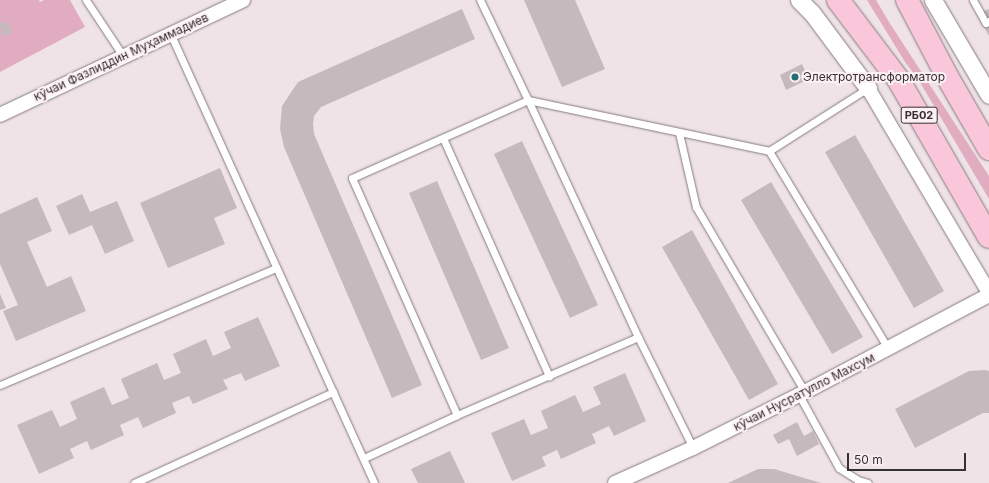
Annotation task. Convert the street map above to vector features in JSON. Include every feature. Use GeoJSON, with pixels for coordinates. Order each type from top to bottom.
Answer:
{"type":"FeatureCollection","features":[{"type":"Feature","properties":{"kind":"highway","name":"РБ02"},"geometry":{"type":"LineString","coordinates":[[838,0],[898,79],[989,237]]}},
{"type":"Feature","properties":{"kind":"highway"},"geometry":{"type":"LineString","coordinates":[[907,0],[948,78],[989,149]]}},
{"type":"Feature","properties":{"kind":"street","name":"кӯчаи Фазлиддин Муҳаммадиев"},"geometry":{"type":"LineString","coordinates":[[0,115],[170,33],[243,0]]}},
{"type":"Feature","properties":{"kind":"street"},"geometry":{"type":"LineString","coordinates":[[799,0],[812,13],[868,88],[989,294]]}},
{"type":"Feature","properties":{"kind":"street"},"geometry":{"type":"LineString","coordinates":[[933,0],[989,95]]}},
{"type":"Feature","properties":{"kind":"street","name":"кӯчаи Нусратулло Махсум"},"geometry":{"type":"LineString","coordinates":[[615,483],[693,448],[802,394],[989,294]]}},
{"type":"Feature","properties":{"kind":"lane"},"geometry":{"type":"LineString","coordinates":[[86,0],[124,56]]}},
{"type":"Feature","properties":{"kind":"lane"},"geometry":{"type":"LineString","coordinates":[[480,0],[638,337],[693,448]]}},
{"type":"Feature","properties":{"kind":"lane"},"geometry":{"type":"LineString","coordinates":[[973,0],[988,23]]}},
{"type":"Feature","properties":{"kind":"lane"},"geometry":{"type":"LineString","coordinates":[[170,33],[364,458],[374,483]]}},
{"type":"Feature","properties":{"kind":"lane"},"geometry":{"type":"LineString","coordinates":[[457,415],[352,178],[528,100],[769,152],[868,88]]}},
{"type":"Feature","properties":{"kind":"lane"},"geometry":{"type":"LineString","coordinates":[[678,133],[696,207],[802,394],[839,468],[858,480],[868,483]]}},
{"type":"Feature","properties":{"kind":"lane"},"geometry":{"type":"LineString","coordinates":[[443,138],[549,376]]}},
{"type":"Feature","properties":{"kind":"lane"},"geometry":{"type":"LineString","coordinates":[[769,152],[888,348]]}},
{"type":"Feature","properties":{"kind":"lane"},"geometry":{"type":"LineString","coordinates":[[0,385],[276,268]]}},
{"type":"Feature","properties":{"kind":"lane"},"geometry":{"type":"LineString","coordinates":[[364,458],[457,415],[638,337]]}},
{"type":"Feature","properties":{"kind":"lane"},"geometry":{"type":"LineString","coordinates":[[134,483],[333,392]]}},
{"type":"Feature","properties":{"kind":"shaded area"},"geometry":{"type":"Polygon","coordinates":[[[0,0],[39,0],[40,2],[44,0],[70,0],[85,27],[0,72],[0,0]]]}},
{"type":"Feature","properties":{"kind":"shaded area"},"geometry":{"type":"Polygon","coordinates":[[[867,0],[876,0],[989,176],[989,199],[918,79],[905,62],[867,0]]]}},
{"type":"Feature","properties":{"kind":"building"},"geometry":{"type":"Polygon","coordinates":[[[524,0],[575,0],[605,69],[562,87],[524,0]]]}},
{"type":"Feature","properties":{"kind":"building"},"geometry":{"type":"Polygon","coordinates":[[[462,9],[475,39],[321,107],[314,116],[314,134],[422,385],[392,398],[284,147],[280,129],[282,106],[298,82],[462,9]]]}},
{"type":"Feature","properties":{"kind":"building"},"geometry":{"type":"Polygon","coordinates":[[[988,9],[989,11],[989,36],[977,15],[988,9]]]}},
{"type":"Feature","properties":{"kind":"building"},"geometry":{"type":"Polygon","coordinates":[[[7,21],[12,32],[2,37],[0,24],[7,21]]]}},
{"type":"Feature","properties":{"kind":"building","name":"Электротрансформатор"},"geometry":{"type":"Polygon","coordinates":[[[802,64],[809,79],[786,90],[780,75],[802,64]]]}},
{"type":"Feature","properties":{"kind":"building"},"geometry":{"type":"Polygon","coordinates":[[[855,135],[944,291],[914,308],[825,152],[855,135]]]}},
{"type":"Feature","properties":{"kind":"building"},"geometry":{"type":"Polygon","coordinates":[[[522,141],[598,305],[570,318],[494,154],[522,141]]]}},
{"type":"Feature","properties":{"kind":"building"},"geometry":{"type":"Polygon","coordinates":[[[220,168],[237,208],[214,218],[225,244],[168,268],[140,203],[220,168]]]}},
{"type":"Feature","properties":{"kind":"building"},"geometry":{"type":"Polygon","coordinates":[[[437,181],[509,348],[481,360],[409,193],[437,181]]]}},
{"type":"Feature","properties":{"kind":"building"},"geometry":{"type":"Polygon","coordinates":[[[771,182],[863,337],[832,354],[741,200],[771,182]]]}},
{"type":"Feature","properties":{"kind":"building"},"geometry":{"type":"Polygon","coordinates":[[[82,194],[90,212],[117,201],[134,241],[105,254],[92,225],[69,235],[56,206],[82,194]]]}},
{"type":"Feature","properties":{"kind":"building"},"geometry":{"type":"Polygon","coordinates":[[[37,197],[52,231],[27,242],[47,287],[71,276],[86,311],[16,341],[3,311],[18,305],[0,264],[0,214],[37,197]]]}},
{"type":"Feature","properties":{"kind":"building"},"geometry":{"type":"Polygon","coordinates":[[[692,230],[778,384],[749,400],[662,247],[692,230]]]}},
{"type":"Feature","properties":{"kind":"building"},"geometry":{"type":"Polygon","coordinates":[[[0,294],[6,308],[0,310],[0,294]]]}},
{"type":"Feature","properties":{"kind":"building"},"geometry":{"type":"Polygon","coordinates":[[[258,317],[280,366],[245,381],[241,373],[223,380],[228,389],[193,404],[189,396],[172,403],[176,413],[143,428],[138,417],[120,425],[124,435],[91,450],[87,441],[70,449],[74,458],[39,474],[17,425],[52,410],[60,427],[77,419],[70,402],[104,387],[112,405],[129,398],[121,379],[157,363],[164,380],[181,373],[173,354],[206,339],[213,356],[231,348],[224,332],[258,317]]]}},
{"type":"Feature","properties":{"kind":"building"},"geometry":{"type":"Polygon","coordinates":[[[969,371],[989,371],[989,413],[983,413],[915,448],[895,409],[969,371]]]}},
{"type":"Feature","properties":{"kind":"building"},"geometry":{"type":"Polygon","coordinates":[[[625,373],[646,421],[614,436],[609,426],[592,434],[596,443],[561,459],[557,450],[542,457],[546,466],[512,481],[491,433],[524,419],[531,435],[548,428],[541,411],[575,395],[583,412],[601,404],[593,387],[625,373]]]}},
{"type":"Feature","properties":{"kind":"building"},"geometry":{"type":"Polygon","coordinates":[[[797,422],[804,436],[813,431],[819,444],[797,456],[789,439],[778,444],[773,435],[797,422]]]}},
{"type":"Feature","properties":{"kind":"building"},"geometry":{"type":"Polygon","coordinates":[[[450,451],[465,483],[418,483],[411,469],[450,451]]]}},
{"type":"Feature","properties":{"kind":"building"},"geometry":{"type":"Polygon","coordinates":[[[758,469],[774,469],[821,483],[728,483],[758,469]]]}},
{"type":"Feature","properties":{"kind":"place","name":"Электротрансформатор"},"geometry":{"type":"Point","coordinates":[795,77]}}]}
